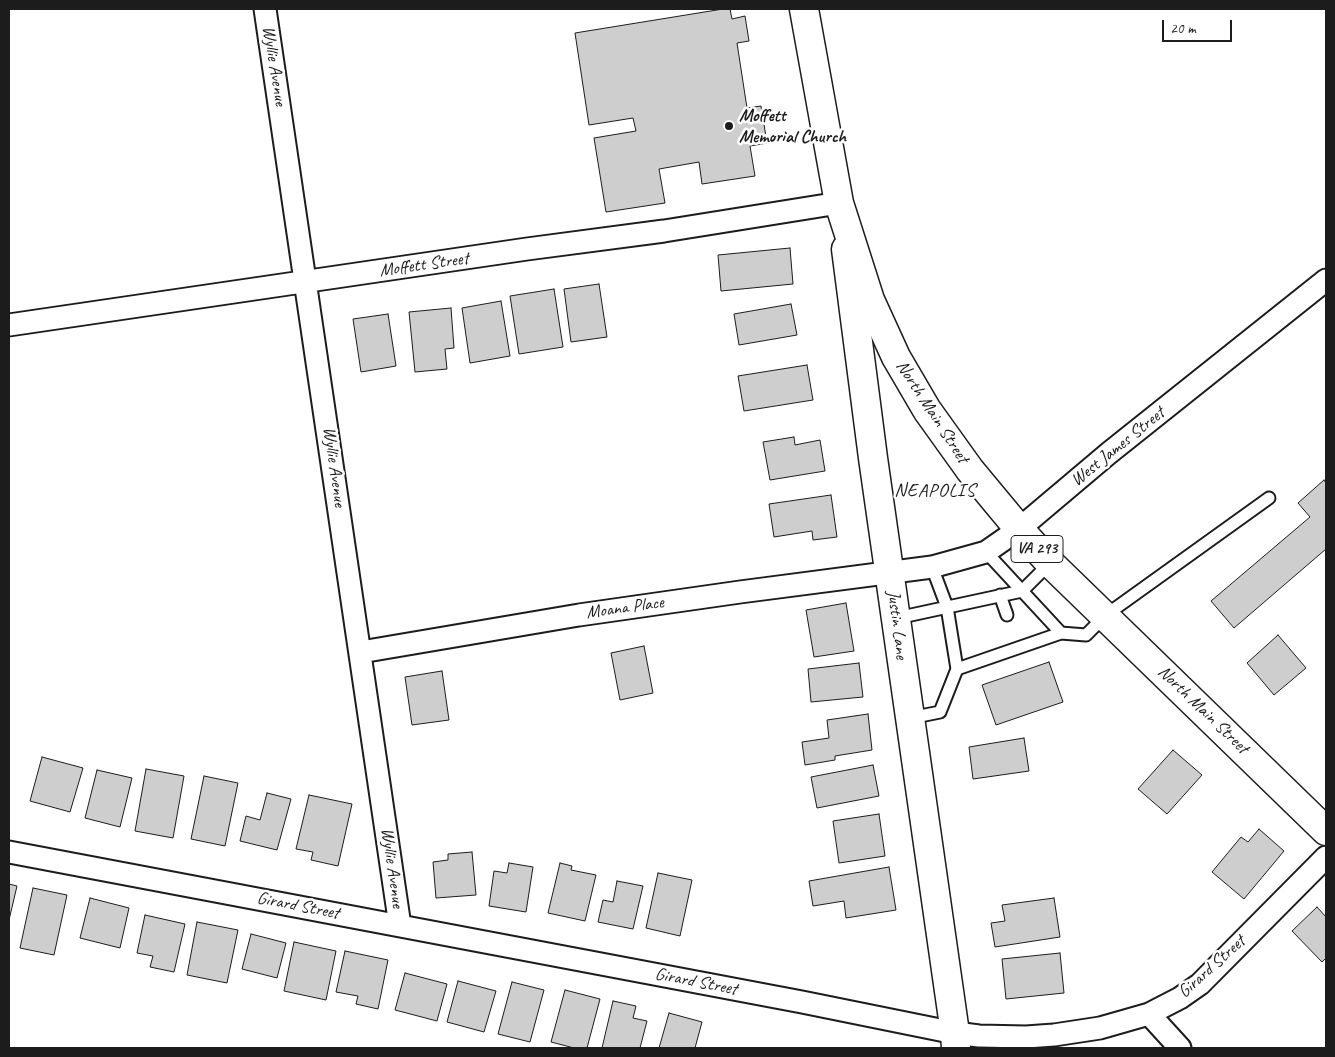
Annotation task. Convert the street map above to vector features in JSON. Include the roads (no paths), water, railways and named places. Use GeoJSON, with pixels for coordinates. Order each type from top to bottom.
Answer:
{"type":"FeatureCollection","features":[{"type":"Feature","properties":{"kind":"main road","name":"North Main Street"},"geometry":{"type":"LineString","coordinates":[[804,9],[839,203],[870,300],[896,357],[927,410],[970,470],[1050,563],[1326,831]]}},
{"type":"Feature","properties":{"kind":"main road","name":"Justin Lane"},"geometry":{"type":"LineString","coordinates":[[839,203],[955,1041]]}},
{"type":"Feature","properties":{"kind":"street","name":"Wyllie Avenue"},"geometry":{"type":"LineString","coordinates":[[265,9],[400,926]]}},
{"type":"Feature","properties":{"kind":"street","name":"Moffett Street"},"geometry":{"type":"LineString","coordinates":[[9,326],[527,249],[664,231],[839,203]]}},
{"type":"Feature","properties":{"kind":"street","name":"West James Street"},"geometry":{"type":"LineString","coordinates":[[891,573],[932,567],[986,552],[1019,529],[1109,454],[1323,288]]}},
{"type":"Feature","properties":{"kind":"street","name":"Moana Place"},"geometry":{"type":"LineString","coordinates":[[361,652],[579,615],[891,573]]}},
{"type":"Feature","properties":{"kind":"street","name":"Girard Street"},"geometry":{"type":"LineString","coordinates":[[9,852],[802,1002],[955,1041],[979,1036],[1054,1035],[1100,1028],[1149,1014],[1180,998],[1200,984],[1326,857]]}},
{"type":"Feature","properties":{"kind":"street"},"geometry":{"type":"LineString","coordinates":[[1149,1014],[1180,1048]]}},
{"type":"Feature","properties":{"kind":"lane"},"geometry":{"type":"LineString","coordinates":[[957,669],[1017,644],[1061,633],[1086,635],[1106,616],[1269,498]]}},
{"type":"Feature","properties":{"kind":"lane"},"geometry":{"type":"LineString","coordinates":[[986,552],[1061,633]]}},
{"type":"Feature","properties":{"kind":"lane"},"geometry":{"type":"LineString","coordinates":[[896,618],[1022,591],[1050,563]]}},
{"type":"Feature","properties":{"kind":"lane"},"geometry":{"type":"LineString","coordinates":[[910,718],[940,712],[957,669],[947,607],[932,567]]}},
{"type":"Feature","properties":{"kind":"lane"},"geometry":{"type":"LineString","coordinates":[[1000,595],[1007,615]]}},
{"type":"Feature","properties":{"kind":"place","name":"Moffett Memorial Church"},"geometry":{"type":"Point","coordinates":[729,126]}},
{"type":"Feature","properties":{"kind":"district","name":"NEAPOLIS"},"geometry":{"type":"Point","coordinates":[935,491]}}]}
